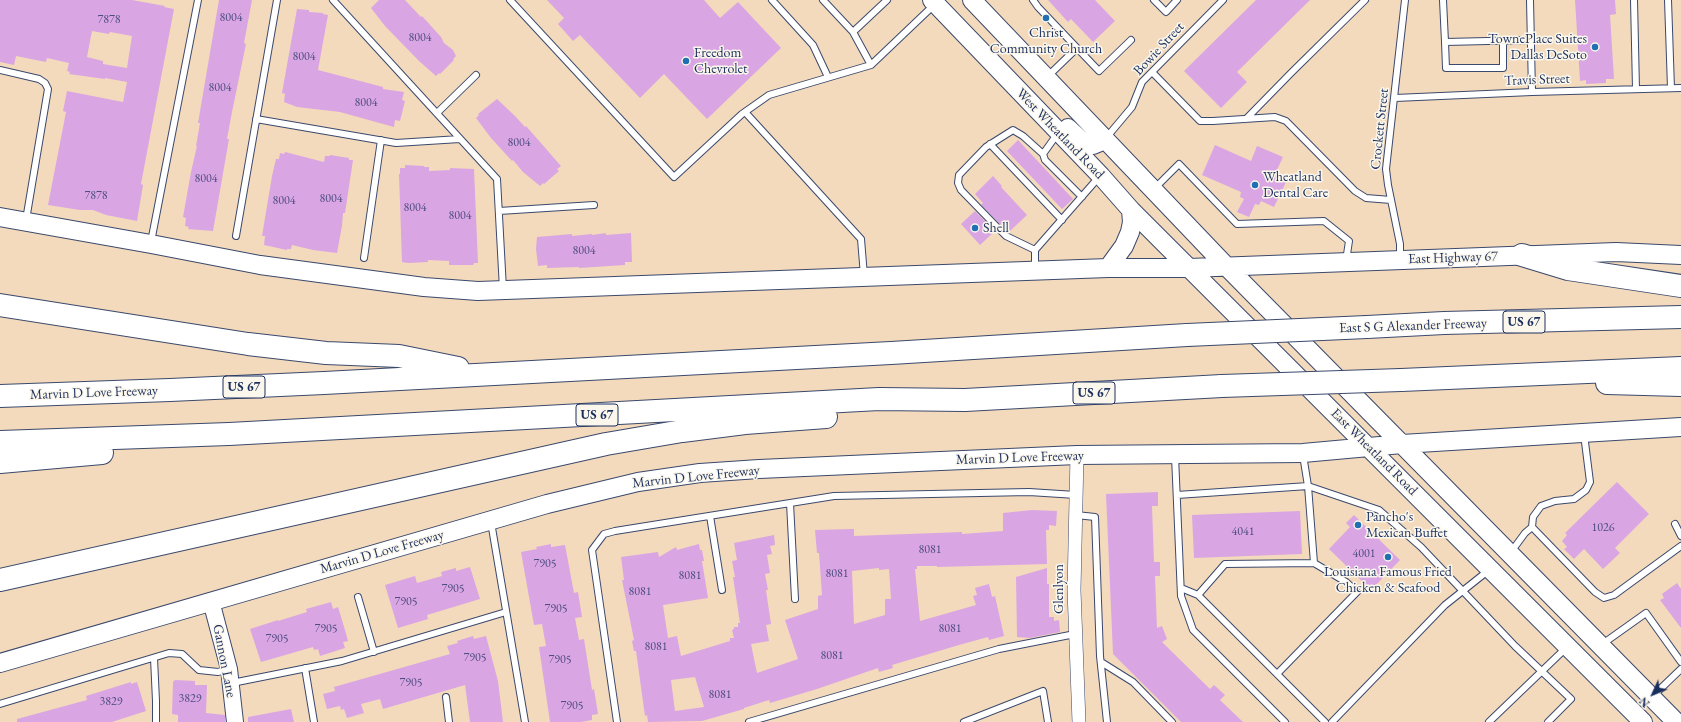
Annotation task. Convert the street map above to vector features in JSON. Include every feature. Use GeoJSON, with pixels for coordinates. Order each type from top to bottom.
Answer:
{"type":"FeatureCollection","features":[{"type":"Feature","properties":{"kind":"highway"},"geometry":{"type":"LineString","coordinates":[[1522,255],[1568,269],[1681,286]]}},
{"type":"Feature","properties":{"kind":"highway"},"geometry":{"type":"LineString","coordinates":[[0,305],[256,345],[326,353],[399,356],[488,375]]}},
{"type":"Feature","properties":{"kind":"highway","name":"East S G Alexander Freeway"},"geometry":{"type":"LineString","coordinates":[[1265,331],[1444,323],[1681,317]]}},
{"type":"Feature","properties":{"kind":"highway","name":"Marvin D Love Freeway"},"geometry":{"type":"LineString","coordinates":[[0,396],[170,390],[488,375],[1265,331]]}},
{"type":"Feature","properties":{"kind":"highway","name":"US 67"},"geometry":{"type":"LineString","coordinates":[[0,442],[229,434],[879,399],[965,400],[1222,386],[1681,368]]}},
{"type":"Feature","properties":{"kind":"highway"},"geometry":{"type":"LineString","coordinates":[[1535,374],[1611,384],[1681,385]]}},
{"type":"Feature","properties":{"kind":"highway"},"geometry":{"type":"LineString","coordinates":[[0,580],[606,444],[682,431],[745,423],[877,413],[965,400]]}},
{"type":"Feature","properties":{"kind":"highway"},"geometry":{"type":"LineString","coordinates":[[0,462],[61,456],[141,451],[229,434]]}},
{"type":"Feature","properties":{"kind":"main road","name":"West Wheatland Road"},"geometry":{"type":"LineString","coordinates":[[972,0],[1226,266]]}},
{"type":"Feature","properties":{"kind":"main road","name":"West Wheatland Road"},"geometry":{"type":"LineString","coordinates":[[936,1],[1131,210],[1189,268]]}},
{"type":"Feature","properties":{"kind":"main road"},"geometry":{"type":"LineString","coordinates":[[1018,90],[1054,115],[1082,141],[1093,145],[1105,140]]}},
{"type":"Feature","properties":{"kind":"main road"},"geometry":{"type":"LineString","coordinates":[[1108,268],[1124,246],[1130,232],[1132,222],[1131,210]]}},
{"type":"Feature","properties":{"kind":"main road"},"geometry":{"type":"LineString","coordinates":[[0,218],[151,244],[260,265],[424,287],[478,291],[1108,268],[1189,268],[1226,266]]}},
{"type":"Feature","properties":{"kind":"main road","name":"East Highway 67"},"geometry":{"type":"LineString","coordinates":[[1226,266],[1346,263],[1616,252],[1681,255]]}},
{"type":"Feature","properties":{"kind":"main road","name":"East Wheatland Road"},"geometry":{"type":"LineString","coordinates":[[1226,266],[1675,721]]}},
{"type":"Feature","properties":{"kind":"main road","name":"East Wheatland Road"},"geometry":{"type":"LineString","coordinates":[[1189,268],[1491,568],[1643,722]]}},
{"type":"Feature","properties":{"kind":"main road"},"geometry":{"type":"LineString","coordinates":[[1369,447],[1681,426]]}},
{"type":"Feature","properties":{"kind":"main road","name":"Marvin D Love Freeway"},"geometry":{"type":"LineString","coordinates":[[0,663],[490,521],[589,493],[638,482],[700,473],[759,469],[1077,455],[1303,453],[1369,447]]}},
{"type":"Feature","properties":{"kind":"main road"},"geometry":{"type":"LineString","coordinates":[[1491,568],[1510,553]]}},
{"type":"Feature","properties":{"kind":"street","name":"Glenlyon"},"geometry":{"type":"LineString","coordinates":[[1077,455],[1075,634],[1079,722]]}},
{"type":"Feature","properties":{"kind":"street","name":"Gannon Lane"},"geometry":{"type":"LineString","coordinates":[[211,601],[229,676],[235,722]]}},
{"type":"Feature","properties":{"kind":"lane"},"geometry":{"type":"LineString","coordinates":[[151,244],[198,0]]}},
{"type":"Feature","properties":{"kind":"lane"},"geometry":{"type":"LineString","coordinates":[[236,236],[277,0]]}},
{"type":"Feature","properties":{"kind":"lane"},"geometry":{"type":"LineString","coordinates":[[334,0],[497,179],[503,290]]}},
{"type":"Feature","properties":{"kind":"lane"},"geometry":{"type":"LineString","coordinates":[[510,0],[674,177],[745,112],[769,95],[871,64],[936,1]]}},
{"type":"Feature","properties":{"kind":"lane"},"geometry":{"type":"LineString","coordinates":[[772,0],[813,45],[828,77]]}},
{"type":"Feature","properties":{"kind":"lane"},"geometry":{"type":"LineString","coordinates":[[823,0],[853,32],[871,64]]}},
{"type":"Feature","properties":{"kind":"lane"},"geometry":{"type":"LineString","coordinates":[[853,32],[887,0]]}},
{"type":"Feature","properties":{"kind":"lane"},"geometry":{"type":"LineString","coordinates":[[1033,0],[1098,71],[1131,40]]}},
{"type":"Feature","properties":{"kind":"lane"},"geometry":{"type":"LineString","coordinates":[[1154,0],[1166,12],[1178,0]]}},
{"type":"Feature","properties":{"kind":"lane","name":"Bowie Street"},"geometry":{"type":"LineString","coordinates":[[1105,140],[1132,107],[1142,82],[1223,0]]}},
{"type":"Feature","properties":{"kind":"lane"},"geometry":{"type":"LineString","coordinates":[[1246,119],[1365,0]]}},
{"type":"Feature","properties":{"kind":"lane","name":"Crockett Street"},"geometry":{"type":"LineString","coordinates":[[1400,260],[1400,244],[1386,169],[1405,0]]}},
{"type":"Feature","properties":{"kind":"lane"},"geometry":{"type":"LineString","coordinates":[[1443,0],[1446,68],[1503,68],[1503,41]]}},
{"type":"Feature","properties":{"kind":"lane"},"geometry":{"type":"LineString","coordinates":[[1530,0],[1532,92]]}},
{"type":"Feature","properties":{"kind":"lane"},"geometry":{"type":"LineString","coordinates":[[1634,0],[1636,89]]}},
{"type":"Feature","properties":{"kind":"lane"},"geometry":{"type":"LineString","coordinates":[[1668,0],[1671,88]]}},
{"type":"Feature","properties":{"kind":"lane"},"geometry":{"type":"LineString","coordinates":[[1445,42],[1531,40]]}},
{"type":"Feature","properties":{"kind":"lane"},"geometry":{"type":"LineString","coordinates":[[1046,78],[1077,48]]}},
{"type":"Feature","properties":{"kind":"lane"},"geometry":{"type":"LineString","coordinates":[[0,70],[39,79],[45,83],[48,89],[26,222]]}},
{"type":"Feature","properties":{"kind":"lane"},"geometry":{"type":"LineString","coordinates":[[1152,72],[1200,121],[1275,117],[1286,120],[1355,191],[1366,198],[1391,200]]}},
{"type":"Feature","properties":{"kind":"lane"},"geometry":{"type":"LineString","coordinates":[[437,113],[476,75]]}},
{"type":"Feature","properties":{"kind":"lane","name":"Travis Street"},"geometry":{"type":"LineString","coordinates":[[1395,98],[1532,92],[1681,88]]}},
{"type":"Feature","properties":{"kind":"lane"},"geometry":{"type":"LineString","coordinates":[[745,112],[861,239],[864,278]]}},
{"type":"Feature","properties":{"kind":"lane"},"geometry":{"type":"LineString","coordinates":[[256,119],[396,142],[460,139]]}},
{"type":"Feature","properties":{"kind":"lane"},"geometry":{"type":"LineString","coordinates":[[1035,250],[1006,236],[996,228],[961,190],[958,183],[959,175],[990,144],[1014,130],[1043,154],[1045,160],[1082,197]]}},
{"type":"Feature","properties":{"kind":"lane"},"geometry":{"type":"LineString","coordinates":[[1043,154],[1059,132]]}},
{"type":"Feature","properties":{"kind":"lane"},"geometry":{"type":"LineString","coordinates":[[364,258],[381,140]]}},
{"type":"Feature","properties":{"kind":"lane"},"geometry":{"type":"LineString","coordinates":[[990,144],[1062,220]]}},
{"type":"Feature","properties":{"kind":"lane"},"geometry":{"type":"LineString","coordinates":[[1152,190],[1179,164],[1237,224],[1324,221],[1349,241],[1346,263]]}},
{"type":"Feature","properties":{"kind":"lane"},"geometry":{"type":"LineString","coordinates":[[1036,271],[1035,250],[1100,176]]}},
{"type":"Feature","properties":{"kind":"lane"},"geometry":{"type":"LineString","coordinates":[[499,211],[594,205]]}},
{"type":"Feature","properties":{"kind":"lane"},"geometry":{"type":"LineString","coordinates":[[1510,553],[1525,533],[1532,527],[1533,517],[1541,506],[1555,501],[1574,499],[1586,490],[1590,482],[1584,433]]}},
{"type":"Feature","properties":{"kind":"lane"},"geometry":{"type":"LineString","coordinates":[[1303,453],[1308,486],[1314,563]]}},
{"type":"Feature","properties":{"kind":"lane"},"geometry":{"type":"LineString","coordinates":[[1175,454],[1181,596],[1193,630],[1285,722]]}},
{"type":"Feature","properties":{"kind":"lane"},"geometry":{"type":"LineString","coordinates":[[1176,495],[1308,486],[1379,510],[1421,547],[1515,646],[1571,699],[1548,722]]}},
{"type":"Feature","properties":{"kind":"lane"},"geometry":{"type":"LineString","coordinates":[[617,722],[592,550],[604,534],[834,496],[1029,492],[1076,495]]}},
{"type":"Feature","properties":{"kind":"lane"},"geometry":{"type":"LineString","coordinates":[[790,503],[794,599]]}},
{"type":"Feature","properties":{"kind":"lane"},"geometry":{"type":"LineString","coordinates":[[1076,515],[1096,517],[1100,662],[1107,722]]}},
{"type":"Feature","properties":{"kind":"lane"},"geometry":{"type":"LineString","coordinates":[[710,516],[722,590]]}},
{"type":"Feature","properties":{"kind":"lane"},"geometry":{"type":"LineString","coordinates":[[490,521],[525,722]]}},
{"type":"Feature","properties":{"kind":"lane"},"geometry":{"type":"LineString","coordinates":[[1675,524],[1681,536]]}},
{"type":"Feature","properties":{"kind":"lane"},"geometry":{"type":"LineString","coordinates":[[1532,527],[1595,592],[1604,598],[1614,595],[1681,546]]}},
{"type":"Feature","properties":{"kind":"lane"},"geometry":{"type":"LineString","coordinates":[[1198,596],[1225,564],[1314,563],[1346,582],[1357,592],[1276,674]]}},
{"type":"Feature","properties":{"kind":"lane"},"geometry":{"type":"LineString","coordinates":[[1332,722],[1445,605],[1491,568]]}},
{"type":"Feature","properties":{"kind":"lane"},"geometry":{"type":"LineString","coordinates":[[1181,588],[1198,596],[1326,722]]}},
{"type":"Feature","properties":{"kind":"lane"},"geometry":{"type":"LineString","coordinates":[[358,597],[374,652]]}},
{"type":"Feature","properties":{"kind":"lane"},"geometry":{"type":"LineString","coordinates":[[0,704],[169,653],[182,654],[199,670],[218,672],[229,676],[305,668],[342,661],[506,612]]}},
{"type":"Feature","properties":{"kind":"lane"},"geometry":{"type":"LineString","coordinates":[[1601,646],[1646,613],[1681,662]]}},
{"type":"Feature","properties":{"kind":"lane"},"geometry":{"type":"LineString","coordinates":[[749,722],[999,649],[1075,634]]}},
{"type":"Feature","properties":{"kind":"lane"},"geometry":{"type":"LineString","coordinates":[[1489,722],[1568,647]]}},
{"type":"Feature","properties":{"kind":"lane"},"geometry":{"type":"LineString","coordinates":[[154,658],[156,722]]}},
{"type":"Feature","properties":{"kind":"lane"},"geometry":{"type":"LineString","coordinates":[[1100,662],[1132,682],[1172,722]]}},
{"type":"Feature","properties":{"kind":"lane"},"geometry":{"type":"LineString","coordinates":[[305,668],[314,722]]}},
{"type":"Feature","properties":{"kind":"lane"},"geometry":{"type":"LineString","coordinates":[[1651,697],[1681,669]]}},
{"type":"Feature","properties":{"kind":"lane"},"geometry":{"type":"LineString","coordinates":[[964,722],[1043,691],[1048,722]]}},
{"type":"Feature","properties":{"kind":"lane"},"geometry":{"type":"LineString","coordinates":[[446,697],[449,722]]}},
{"type":"Feature","properties":{"kind":"building"},"geometry":{"type":"Polygon","coordinates":[[[0,0],[132,0],[174,9],[141,184],[143,185],[137,221],[106,215],[93,210],[80,210],[48,205],[66,112],[63,111],[67,91],[123,102],[127,82],[69,74],[70,72],[67,71],[69,63],[47,58],[46,62],[16,56],[14,65],[0,62],[0,0]],[[92,31],[87,57],[103,61],[103,64],[127,68],[132,36],[110,32],[109,34],[92,31]]]}},
{"type":"Feature","properties":{"kind":"building"},"geometry":{"type":"Polygon","coordinates":[[[219,0],[252,0],[244,43],[246,44],[227,139],[229,139],[213,231],[188,229],[189,227],[185,226],[186,218],[183,217],[197,146],[200,123],[198,123],[219,0]]]}},
{"type":"Feature","properties":{"kind":"building"},"geometry":{"type":"Polygon","coordinates":[[[379,0],[405,0],[421,17],[422,16],[441,37],[444,43],[453,50],[456,56],[453,59],[454,60],[436,76],[385,26],[371,8],[379,0]]]}},
{"type":"Feature","properties":{"kind":"building","name":"Freedom Chevrolet"},"geometry":{"type":"Polygon","coordinates":[[[547,0],[704,0],[720,18],[738,2],[781,48],[707,119],[664,74],[640,98],[580,35],[573,41],[558,24],[564,18],[547,0]]]}},
{"type":"Feature","properties":{"kind":"building"},"geometry":{"type":"Polygon","coordinates":[[[1048,0],[1095,0],[1115,21],[1093,42],[1071,19],[1068,22],[1048,0]]]}},
{"type":"Feature","properties":{"kind":"building"},"geometry":{"type":"Polygon","coordinates":[[[1256,0],[1310,0],[1237,72],[1247,82],[1221,108],[1184,71],[1256,0]]]}},
{"type":"Feature","properties":{"kind":"building","name":"TownePlace Suites Dallas DeSoto"},"geometry":{"type":"Polygon","coordinates":[[[1575,0],[1615,0],[1616,14],[1610,15],[1614,79],[1606,79],[1606,83],[1586,84],[1586,80],[1580,81],[1575,0]]]}},
{"type":"Feature","properties":{"kind":"building"},"geometry":{"type":"Polygon","coordinates":[[[297,9],[309,10],[309,12],[328,15],[318,70],[383,87],[383,89],[404,92],[402,100],[405,101],[400,121],[395,120],[394,127],[340,112],[297,107],[284,102],[285,94],[282,93],[297,9]]]}},
{"type":"Feature","properties":{"kind":"building"},"geometry":{"type":"Polygon","coordinates":[[[497,99],[525,127],[526,126],[561,166],[557,169],[559,171],[544,184],[543,183],[540,186],[523,172],[491,138],[476,118],[479,115],[478,114],[497,99]]]}},
{"type":"Feature","properties":{"kind":"building"},"geometry":{"type":"Polygon","coordinates":[[[1018,140],[1073,199],[1062,209],[1007,151],[1018,140]]]}},
{"type":"Feature","properties":{"kind":"building","name":"Wheatland Dental Care"},"geometry":{"type":"Polygon","coordinates":[[[1215,145],[1251,161],[1257,146],[1283,157],[1276,172],[1288,178],[1274,207],[1261,201],[1259,205],[1255,204],[1249,217],[1237,212],[1244,199],[1240,197],[1241,192],[1202,175],[1215,145]]]}},
{"type":"Feature","properties":{"kind":"building"},"geometry":{"type":"Polygon","coordinates":[[[285,152],[324,162],[325,156],[330,155],[353,160],[337,253],[313,250],[292,245],[291,249],[287,250],[264,245],[265,236],[262,236],[272,176],[276,159],[279,159],[280,153],[284,154],[285,152]]]}},
{"type":"Feature","properties":{"kind":"building"},"geometry":{"type":"Polygon","coordinates":[[[405,165],[429,167],[429,171],[450,170],[450,168],[474,169],[478,263],[474,263],[473,265],[449,265],[449,261],[428,260],[428,262],[402,262],[399,174],[400,168],[405,168],[405,165]]]}},
{"type":"Feature","properties":{"kind":"building","name":"Shell"},"geometry":{"type":"Polygon","coordinates":[[[993,176],[1027,215],[1010,231],[1003,223],[1001,225],[981,205],[983,203],[975,194],[993,176]]]}},
{"type":"Feature","properties":{"kind":"building","name":"Shell"},"geometry":{"type":"Polygon","coordinates":[[[975,211],[995,231],[980,245],[961,224],[975,211]]]}},
{"type":"Feature","properties":{"kind":"building"},"geometry":{"type":"Polygon","coordinates":[[[606,233],[606,235],[631,233],[632,262],[625,262],[625,265],[579,268],[547,268],[547,265],[538,266],[536,249],[537,237],[606,233]]]}},
{"type":"Feature","properties":{"kind":"building"},"geometry":{"type":"Polygon","coordinates":[[[1617,482],[1649,514],[1615,548],[1620,553],[1603,569],[1584,549],[1574,559],[1564,549],[1567,547],[1562,541],[1567,535],[1565,533],[1617,482]]]}},
{"type":"Feature","properties":{"kind":"building"},"geometry":{"type":"Polygon","coordinates":[[[1158,492],[1158,506],[1152,506],[1154,562],[1160,562],[1160,576],[1155,576],[1157,628],[1162,626],[1167,639],[1162,642],[1210,689],[1214,685],[1225,695],[1220,700],[1243,722],[1181,722],[1113,654],[1106,494],[1158,492]]]}},
{"type":"Feature","properties":{"kind":"building"},"geometry":{"type":"Polygon","coordinates":[[[1032,510],[1057,511],[1056,526],[1049,525],[1049,530],[1046,530],[1047,564],[937,567],[917,566],[917,569],[915,569],[920,621],[976,605],[973,596],[977,595],[975,588],[989,584],[992,597],[995,596],[1004,636],[989,640],[988,637],[959,645],[892,665],[893,668],[879,672],[878,668],[817,689],[770,703],[769,700],[702,721],[648,722],[647,715],[645,716],[636,651],[634,651],[632,641],[634,640],[622,580],[624,580],[621,557],[658,552],[659,557],[676,547],[677,550],[699,544],[704,561],[702,561],[708,598],[663,605],[668,638],[677,636],[681,656],[730,641],[730,638],[734,638],[732,630],[734,627],[738,627],[738,623],[740,623],[733,577],[735,577],[732,561],[737,560],[734,543],[774,535],[775,545],[770,546],[772,554],[767,555],[770,573],[765,574],[771,624],[766,625],[769,641],[751,644],[757,673],[798,659],[785,620],[818,609],[818,596],[822,595],[819,553],[817,553],[815,530],[854,529],[854,536],[962,532],[962,534],[1003,531],[1003,513],[1032,510]],[[879,568],[852,571],[854,624],[885,615],[885,599],[891,599],[889,569],[879,570],[879,568]],[[695,677],[671,680],[675,711],[704,707],[695,677]]]}},
{"type":"Feature","properties":{"kind":"building"},"geometry":{"type":"Polygon","coordinates":[[[1300,511],[1302,554],[1194,558],[1192,515],[1300,511]]]}},
{"type":"Feature","properties":{"kind":"building"},"geometry":{"type":"Polygon","coordinates":[[[1354,515],[1400,560],[1371,590],[1329,549],[1350,527],[1346,523],[1354,515]]]}},
{"type":"Feature","properties":{"kind":"building"},"geometry":{"type":"Polygon","coordinates":[[[551,544],[551,547],[565,545],[574,593],[578,592],[582,617],[575,618],[579,640],[584,639],[592,690],[594,689],[598,714],[592,715],[592,720],[581,722],[550,722],[539,647],[546,646],[542,624],[534,625],[521,552],[537,549],[536,547],[551,544]]]}},
{"type":"Feature","properties":{"kind":"building"},"geometry":{"type":"Polygon","coordinates":[[[470,567],[480,599],[427,615],[428,619],[398,628],[385,585],[415,576],[417,583],[442,576],[441,572],[456,568],[456,571],[470,567]]]}},
{"type":"Feature","properties":{"kind":"building"},"geometry":{"type":"Polygon","coordinates":[[[1047,568],[1047,584],[1049,584],[1049,617],[1054,617],[1054,621],[1059,620],[1060,632],[1030,638],[1017,637],[1016,577],[1047,568]]]}},
{"type":"Feature","properties":{"kind":"building"},"geometry":{"type":"Polygon","coordinates":[[[1677,583],[1681,589],[1681,628],[1660,600],[1664,598],[1662,594],[1677,583]]]}},
{"type":"Feature","properties":{"kind":"building"},"geometry":{"type":"Polygon","coordinates":[[[331,602],[333,609],[338,607],[345,630],[348,641],[343,642],[345,648],[320,656],[318,649],[314,650],[313,647],[261,662],[250,629],[307,612],[306,609],[331,602]]]}},
{"type":"Feature","properties":{"kind":"building"},"geometry":{"type":"Polygon","coordinates":[[[473,636],[474,639],[486,636],[498,681],[503,722],[470,722],[465,685],[383,709],[380,699],[361,704],[364,713],[347,718],[344,709],[341,710],[340,706],[327,709],[323,694],[335,691],[334,687],[450,654],[447,646],[473,636]]]}},
{"type":"Feature","properties":{"kind":"building"},"geometry":{"type":"Polygon","coordinates":[[[175,680],[195,681],[195,685],[207,685],[206,713],[225,715],[225,722],[178,722],[178,715],[172,714],[173,682],[175,680]]]}},
{"type":"Feature","properties":{"kind":"building"},"geometry":{"type":"Polygon","coordinates":[[[131,682],[131,684],[137,682],[146,711],[112,722],[17,722],[17,719],[87,700],[86,696],[131,682]]]}},
{"type":"Feature","properties":{"kind":"building"},"geometry":{"type":"Polygon","coordinates":[[[291,709],[294,722],[248,722],[248,717],[291,709]]]}},
{"type":"Feature","properties":{"kind":"place","name":"Christ Community Church"},"geometry":{"type":"Point","coordinates":[1046,18]}},
{"type":"Feature","properties":{"kind":"place","name":"TownePlace Suites Dallas DeSoto"},"geometry":{"type":"Point","coordinates":[1595,47]}},
{"type":"Feature","properties":{"kind":"place","name":"Freedom Chevrolet"},"geometry":{"type":"Point","coordinates":[686,61]}},
{"type":"Feature","properties":{"kind":"place","name":"Wheatland Dental Care"},"geometry":{"type":"Point","coordinates":[1255,185]}},
{"type":"Feature","properties":{"kind":"place","name":"Shell"},"geometry":{"type":"Point","coordinates":[975,228]}},
{"type":"Feature","properties":{"kind":"place","name":"Pancho's Mexican Buffet"},"geometry":{"type":"Point","coordinates":[1358,525]}},
{"type":"Feature","properties":{"kind":"place","name":"Louisiana Famous Fried Chicken & Seafood"},"geometry":{"type":"Point","coordinates":[1388,557]}}]}
